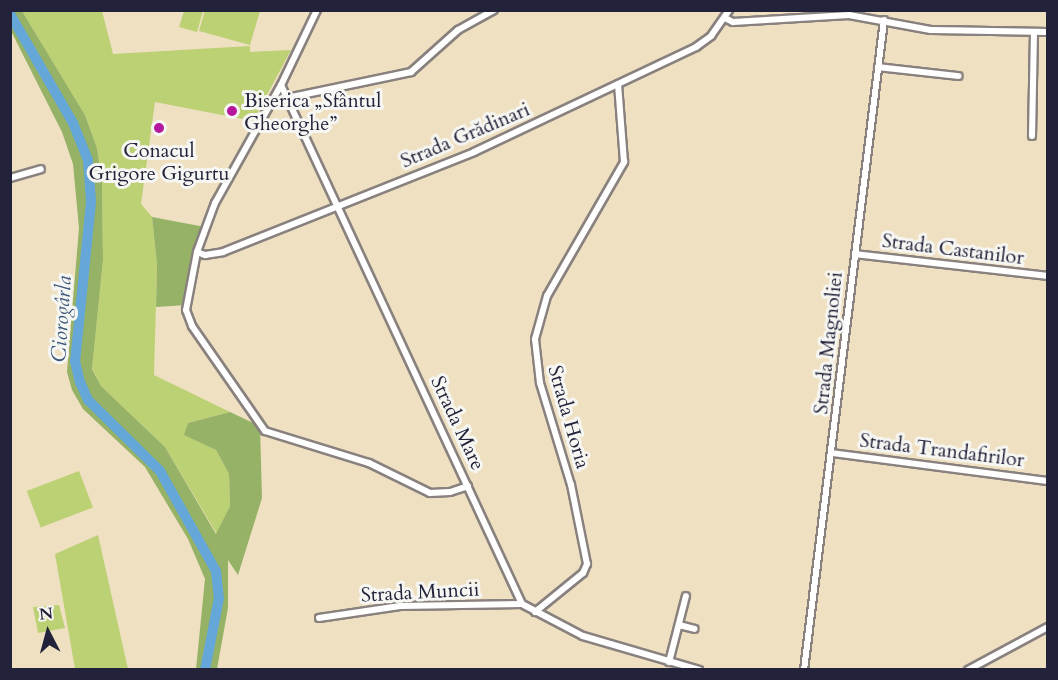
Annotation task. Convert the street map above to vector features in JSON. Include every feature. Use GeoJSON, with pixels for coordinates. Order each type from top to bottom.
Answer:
{"type":"FeatureCollection","features":[{"type":"Feature","properties":{"kind":"street"},"geometry":{"type":"LineString","coordinates":[[317,10],[281,85],[224,185],[196,252],[186,296],[192,326],[265,431],[369,463],[430,493],[450,492],[468,486]]}},
{"type":"Feature","properties":{"kind":"street"},"geometry":{"type":"LineString","coordinates":[[287,98],[411,72],[458,30],[494,10]]}},
{"type":"Feature","properties":{"kind":"street","name":"Strada Grădinari"},"geometry":{"type":"LineString","coordinates":[[196,252],[205,255],[223,252],[474,152],[704,42],[729,10]]}},
{"type":"Feature","properties":{"kind":"street"},"geometry":{"type":"LineString","coordinates":[[725,18],[733,22],[849,15],[931,30],[1047,32]]}},
{"type":"Feature","properties":{"kind":"street","name":"Strada Magnoliei"},"geometry":{"type":"LineString","coordinates":[[804,669],[884,20]]}},
{"type":"Feature","properties":{"kind":"street"},"geometry":{"type":"LineString","coordinates":[[1032,136],[1034,32]]}},
{"type":"Feature","properties":{"kind":"street"},"geometry":{"type":"LineString","coordinates":[[878,67],[958,76]]}},
{"type":"Feature","properties":{"kind":"street","name":"Strada Horia"},"geometry":{"type":"LineString","coordinates":[[535,612],[583,573],[587,564],[572,485],[540,383],[536,339],[547,296],[624,162],[618,84]]}},
{"type":"Feature","properties":{"kind":"street","name":"Strada Mare"},"geometry":{"type":"LineString","coordinates":[[281,85],[339,205],[522,604]]}},
{"type":"Feature","properties":{"kind":"street"},"geometry":{"type":"LineString","coordinates":[[10,178],[41,169]]}},
{"type":"Feature","properties":{"kind":"street","name":"Strada Castanilor"},"geometry":{"type":"LineString","coordinates":[[855,254],[1047,276]]}},
{"type":"Feature","properties":{"kind":"street","name":"Strada Trandafirilor"},"geometry":{"type":"LineString","coordinates":[[832,453],[1047,481]]}},
{"type":"Feature","properties":{"kind":"street"},"geometry":{"type":"LineString","coordinates":[[669,662],[686,596]]}},
{"type":"Feature","properties":{"kind":"street"},"geometry":{"type":"LineString","coordinates":[[522,604],[583,636],[699,669]]}},
{"type":"Feature","properties":{"kind":"street","name":"Strada Muncii"},"geometry":{"type":"LineString","coordinates":[[319,618],[400,606],[522,604]]}},
{"type":"Feature","properties":{"kind":"street"},"geometry":{"type":"LineString","coordinates":[[679,625],[695,629]]}},
{"type":"Feature","properties":{"kind":"street"},"geometry":{"type":"LineString","coordinates":[[968,669],[1047,627]]}},
{"type":"Feature","properties":{"kind":"green space"},"geometry":{"type":"Polygon","coordinates":[[[205,10],[260,11],[250,45],[199,31],[205,10]]]}},
{"type":"Feature","properties":{"kind":"green space"},"geometry":{"type":"Polygon","coordinates":[[[10,11],[22,11],[85,115],[97,148],[102,183],[103,260],[92,369],[101,386],[165,447],[216,534],[230,506],[229,474],[216,450],[184,435],[188,423],[230,412],[260,426],[262,498],[238,575],[228,560],[228,608],[217,669],[196,669],[205,579],[188,539],[145,467],[83,409],[72,390],[67,372],[79,228],[73,164],[62,132],[11,31],[10,11]]]}},
{"type":"Feature","properties":{"kind":"green space"},"geometry":{"type":"Polygon","coordinates":[[[22,11],[102,11],[113,54],[250,46],[250,52],[291,50],[253,121],[155,102],[141,204],[152,217],[157,265],[154,375],[230,412],[188,423],[185,435],[216,450],[229,474],[230,506],[217,534],[165,447],[101,386],[92,368],[103,260],[102,183],[97,148],[85,115],[22,11]]]}},
{"type":"Feature","properties":{"kind":"green space"},"geometry":{"type":"Polygon","coordinates":[[[184,11],[203,11],[197,32],[179,27],[184,11]]]}},
{"type":"Feature","properties":{"kind":"green space"},"geometry":{"type":"Polygon","coordinates":[[[152,217],[205,227],[186,305],[156,307],[157,265],[152,217]]]}},
{"type":"Feature","properties":{"kind":"green space"},"geometry":{"type":"Polygon","coordinates":[[[79,471],[93,507],[41,527],[27,491],[79,471]]]}},
{"type":"Feature","properties":{"kind":"green space"},"geometry":{"type":"Polygon","coordinates":[[[98,535],[128,669],[75,669],[55,554],[98,535]]]}},
{"type":"Feature","properties":{"kind":"green space"},"geometry":{"type":"Polygon","coordinates":[[[59,605],[65,628],[38,633],[33,607],[59,605]]]}},
{"type":"Feature","properties":{"kind":"waterway","name":"Ciorogârla"},"geometry":{"type":"LineString","coordinates":[[10,14],[73,123],[88,160],[91,202],[75,361],[80,382],[88,400],[160,471],[216,571],[219,598],[205,670]]}},
{"type":"Feature","properties":{"kind":"place","name":"Biserica „Sfântul Gheorghe”"},"geometry":{"type":"Point","coordinates":[232,111]}},
{"type":"Feature","properties":{"kind":"place","name":"Conacul Grigore Gigurtu"},"geometry":{"type":"Point","coordinates":[159,128]}}]}
